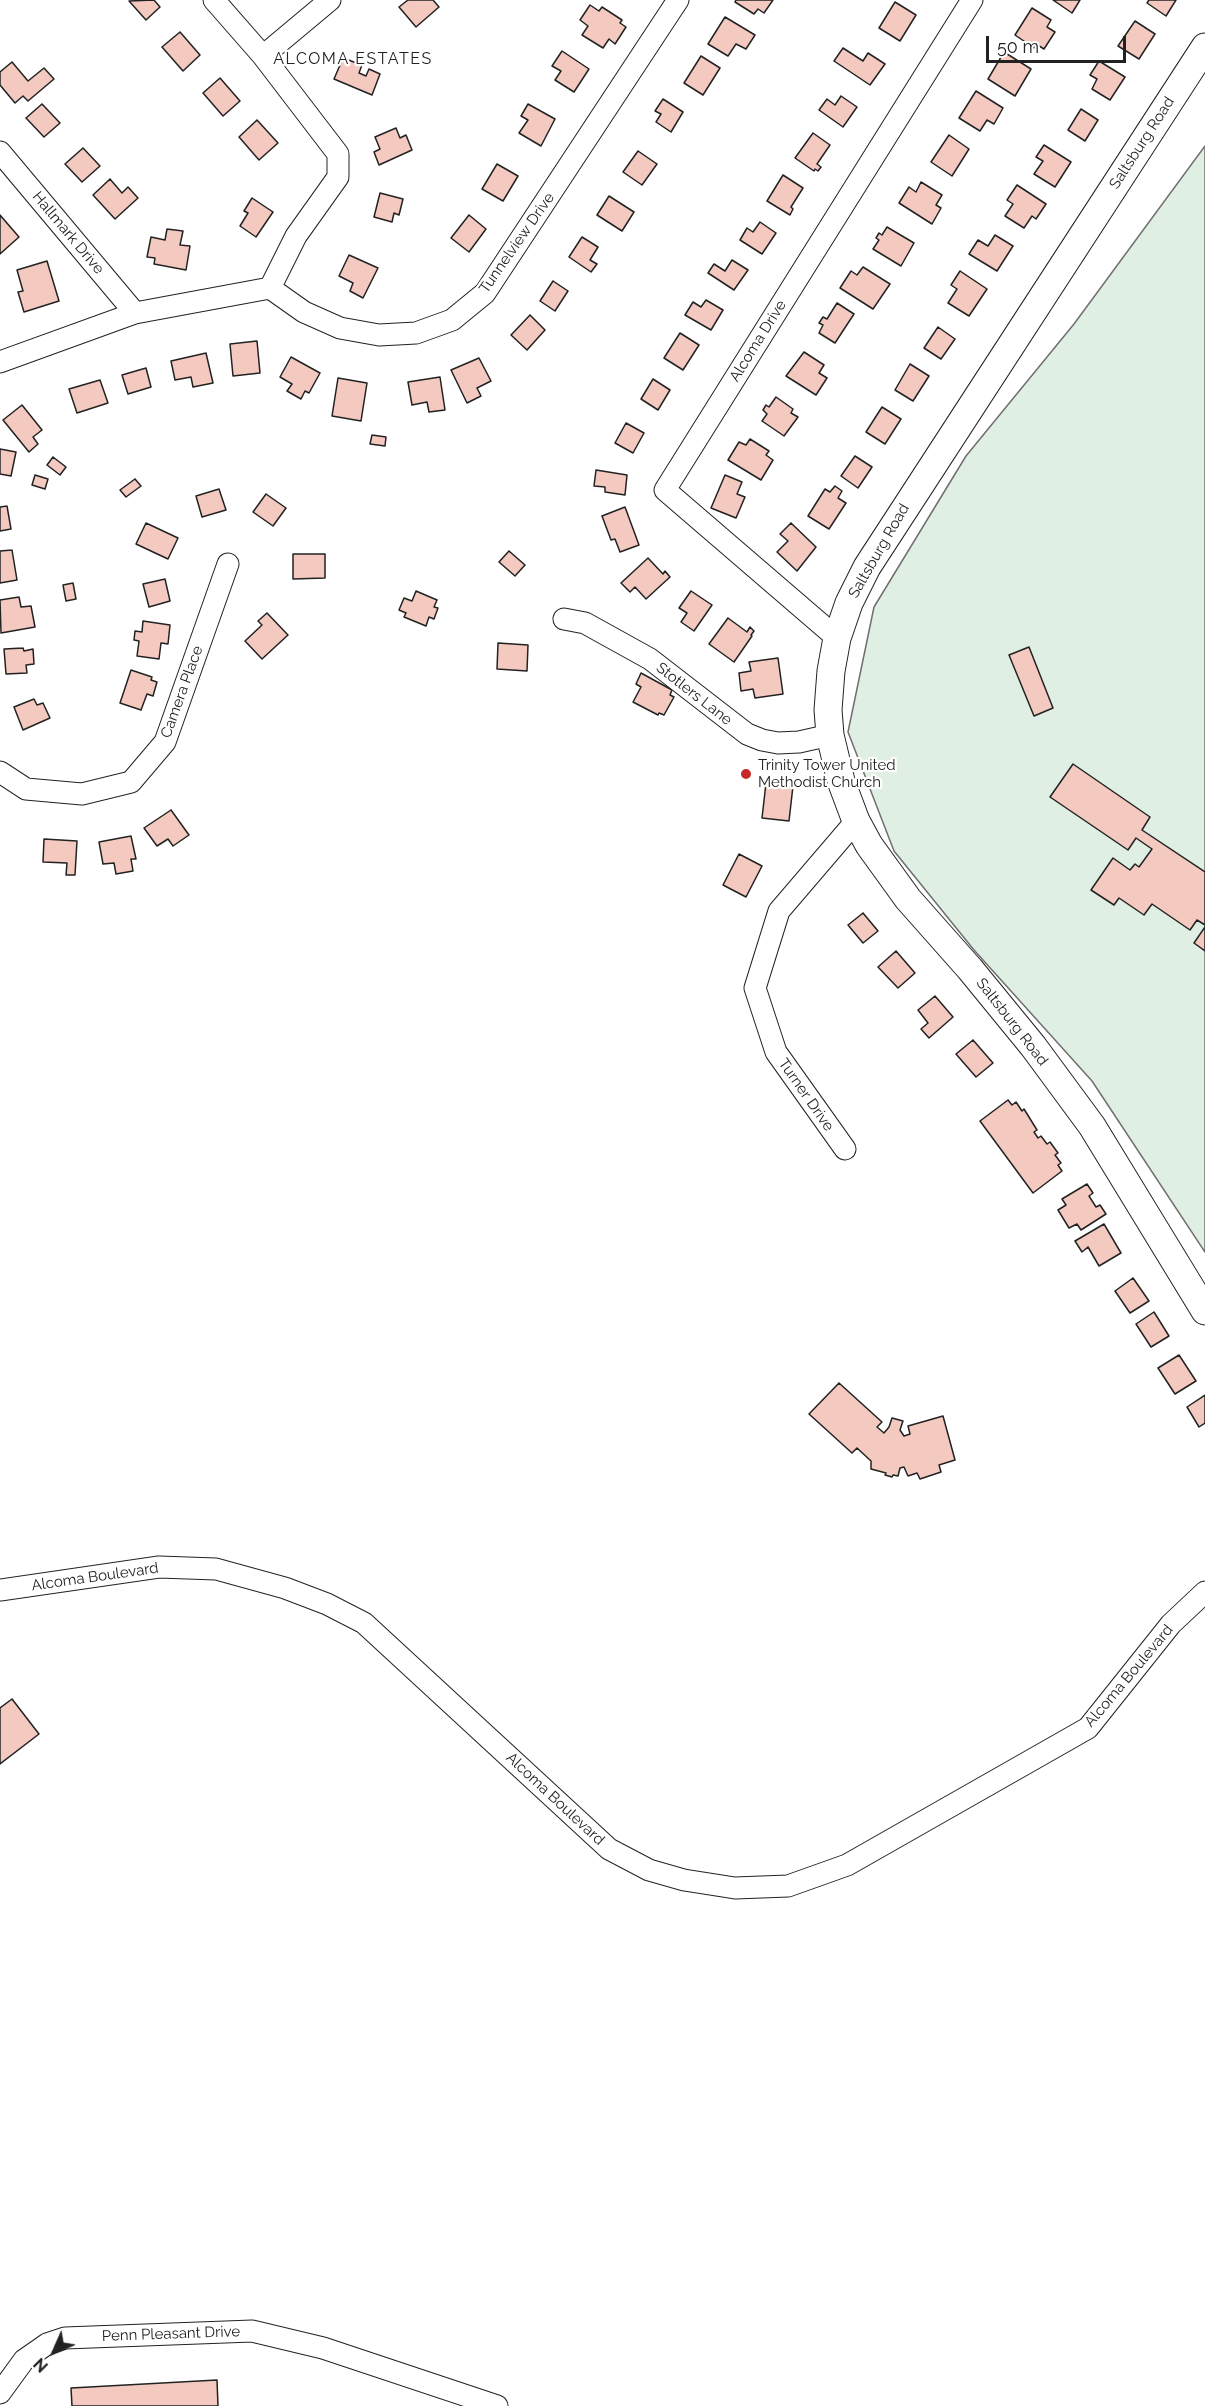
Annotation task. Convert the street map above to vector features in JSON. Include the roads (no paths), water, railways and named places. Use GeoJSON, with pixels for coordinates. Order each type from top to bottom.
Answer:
{"type":"FeatureCollection","features":[{"type":"Feature","properties":{"kind":"main road","name":"Saltsburg Road"},"geometry":{"type":"LineString","coordinates":[[1205,47],[867,567],[849,603],[837,638],[831,671],[828,710],[830,735],[841,781],[856,821],[869,845],[908,899],[1026,1037],[1092,1126],[1205,1311]]}},
{"type":"Feature","properties":{"kind":"street"},"geometry":{"type":"LineString","coordinates":[[0,362],[135,313],[270,288],[296,236],[338,177],[338,154],[263,56],[214,0]]}},
{"type":"Feature","properties":{"kind":"street"},"geometry":{"type":"LineString","coordinates":[[263,56],[330,0]]}},
{"type":"Feature","properties":{"kind":"street","name":"Tunnelview Drive"},"geometry":{"type":"LineString","coordinates":[[270,288],[304,312],[340,328],[379,335],[416,333],[452,320],[485,292],[678,0]]}},
{"type":"Feature","properties":{"kind":"street","name":"Alcoma Drive"},"geometry":{"type":"LineString","coordinates":[[837,638],[665,490],[972,0]]}},
{"type":"Feature","properties":{"kind":"street","name":"Hallmark Drive"},"geometry":{"type":"LineString","coordinates":[[0,152],[135,313]]}},
{"type":"Feature","properties":{"kind":"street","name":"Camera Place"},"geometry":{"type":"LineString","coordinates":[[0,772],[26,789],[82,794],[131,782],[165,742],[228,564]]}},
{"type":"Feature","properties":{"kind":"street","name":"Stotlers Lane"},"geometry":{"type":"LineString","coordinates":[[564,619],[585,623],[650,659],[747,734],[778,743],[799,742],[830,735]]}},
{"type":"Feature","properties":{"kind":"street","name":"Turner Drive"},"geometry":{"type":"LineString","coordinates":[[845,1149],[776,1052],[755,988],[779,912],[856,821]]}},
{"type":"Feature","properties":{"kind":"street","name":"Alcoma Boulevard"},"geometry":{"type":"LineString","coordinates":[[0,1590],[159,1567],[216,1569],[285,1588],[327,1604],[364,1623],[609,1849],[649,1870],[684,1880],[735,1888],[788,1886],[847,1865],[1088,1728],[1171,1624],[1205,1592]]}},
{"type":"Feature","properties":{"kind":"street","name":"Penn Pleasant Drive"},"geometry":{"type":"LineString","coordinates":[[0,2393],[24,2360],[47,2344],[65,2338],[252,2331],[323,2348],[497,2406]]}},
{"type":"Feature","properties":{"kind":"place","name":"Trinity Tower United Methodist Church"},"geometry":{"type":"Point","coordinates":[746,774]}},
{"type":"Feature","properties":{"kind":"district","name":"ALCOMA ESTATES"},"geometry":{"type":"Point","coordinates":[353,59]}}]}
